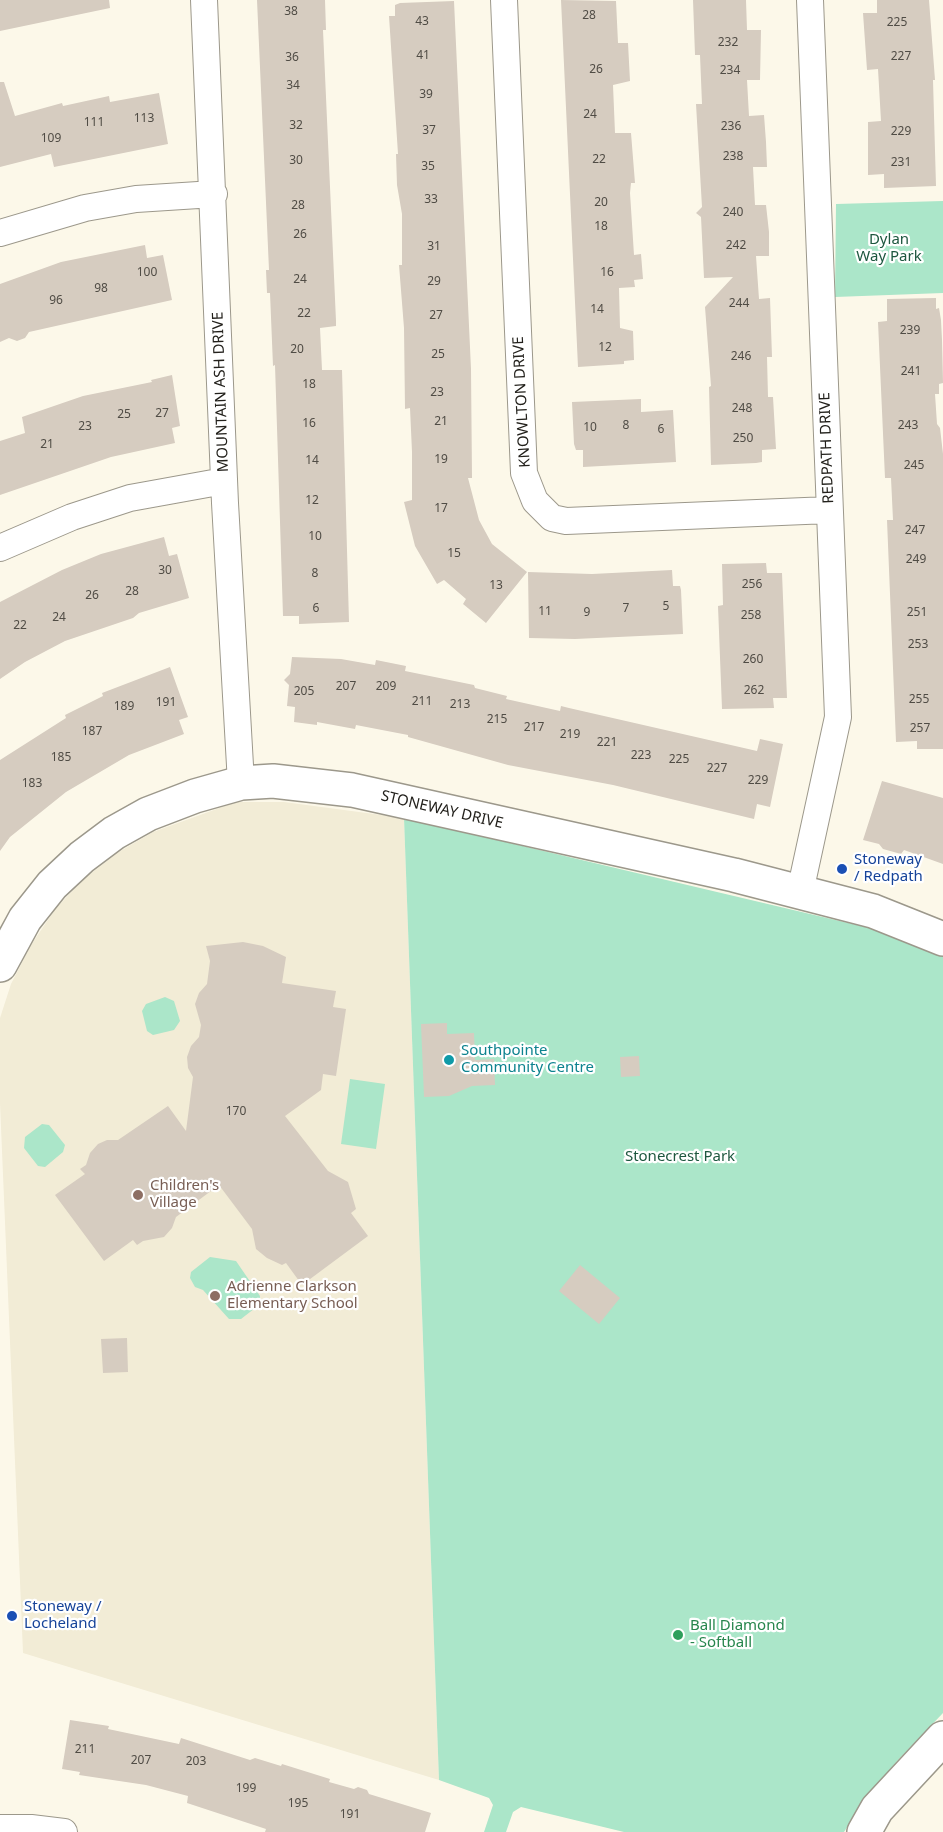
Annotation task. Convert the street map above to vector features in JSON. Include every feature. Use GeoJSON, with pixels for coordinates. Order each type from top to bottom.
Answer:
{"type":"FeatureCollection","features":[{"type":"Feature","properties":{"kind":"street","name":"MOUNTAIN ASH DRIVE"},"geometry":{"type":"LineString","coordinates":[[204,0],[214,194],[224,481],[241,783]]}},
{"type":"Feature","properties":{"kind":"street","name":"KNOWLTON DRIVE"},"geometry":{"type":"LineString","coordinates":[[504,0],[524,473],[535,501],[552,518],[566,521],[829,510]]}},
{"type":"Feature","properties":{"kind":"street","name":"REDPATH DRIVE"},"geometry":{"type":"LineString","coordinates":[[800,892],[838,717],[810,0]]}},
{"type":"Feature","properties":{"kind":"street"},"geometry":{"type":"LineString","coordinates":[[0,233],[85,208],[136,199],[214,194]]}},
{"type":"Feature","properties":{"kind":"street"},"geometry":{"type":"LineString","coordinates":[[0,548],[72,517],[130,498],[224,481]]}},
{"type":"Feature","properties":{"kind":"street","name":"STONEWAY DRIVE"},"geometry":{"type":"LineString","coordinates":[[0,965],[25,919],[52,885],[82,857],[114,833],[148,814],[195,796],[241,783],[273,781],[352,790],[800,892],[873,911],[943,939]]}},
{"type":"Feature","properties":{"kind":"street"},"geometry":{"type":"LineString","coordinates":[[864,1832],[878,1809],[943,1737]]}},
{"type":"Feature","properties":{"kind":"street"},"geometry":{"type":"LineString","coordinates":[[0,1828],[31,1828],[64,1832]]}},
{"type":"Feature","properties":{"kind":"shaded area","name":"Adrienne Clarkson Elementary School"},"geometry":{"type":"Polygon","coordinates":[[[236,802],[284,802],[404,818],[439,1780],[23,1653],[0,1103],[0,1018],[11,984],[31,945],[56,908],[85,878],[117,853],[153,832],[236,802]]]}},
{"type":"Feature","properties":{"kind":"green space","name":"Dylan Way Park"},"geometry":{"type":"Polygon","coordinates":[[[943,201],[943,293],[835,297],[836,204],[943,201]]]}},
{"type":"Feature","properties":{"kind":"green space","name":"Stonecrest Park"},"geometry":{"type":"Polygon","coordinates":[[[404,818],[882,931],[943,955],[943,1713],[866,1798],[844,1832],[624,1832],[521,1807],[513,1812],[506,1832],[484,1832],[493,1805],[489,1798],[439,1780],[404,818]]]}},
{"type":"Feature","properties":{"kind":"green space"},"geometry":{"type":"Polygon","coordinates":[[[165,997],[174,1001],[180,1021],[174,1030],[153,1035],[147,1031],[142,1011],[146,1004],[165,997]]]}},
{"type":"Feature","properties":{"kind":"green space"},"geometry":{"type":"Polygon","coordinates":[[[350,1079],[385,1084],[376,1149],[341,1144],[350,1079]]]}},
{"type":"Feature","properties":{"kind":"green space"},"geometry":{"type":"Polygon","coordinates":[[[42,1124],[49,1125],[65,1145],[63,1152],[45,1167],[38,1166],[24,1148],[25,1137],[42,1124]]]}},
{"type":"Feature","properties":{"kind":"green space"},"geometry":{"type":"Polygon","coordinates":[[[210,1257],[236,1261],[260,1296],[259,1305],[241,1319],[229,1319],[203,1290],[195,1287],[190,1278],[191,1272],[210,1257]]]}},
{"type":"Feature","properties":{"kind":"building"},"geometry":{"type":"Polygon","coordinates":[[[0,0],[109,0],[110,8],[0,31],[0,0]]]}},
{"type":"Feature","properties":{"kind":"building"},"geometry":{"type":"Polygon","coordinates":[[[257,0],[325,0],[326,30],[323,30],[336,326],[320,328],[322,370],[342,370],[349,622],[299,624],[299,616],[283,616],[275,365],[273,366],[270,293],[267,293],[266,270],[269,270],[257,0]]]}},
{"type":"Feature","properties":{"kind":"building"},"geometry":{"type":"Polygon","coordinates":[[[561,0],[616,1],[618,43],[628,43],[630,81],[613,85],[615,133],[631,133],[635,183],[631,183],[630,193],[634,255],[641,254],[643,279],[634,280],[635,287],[619,288],[620,328],[633,331],[634,360],[624,361],[624,364],[578,367],[561,0]]]}},
{"type":"Feature","properties":{"kind":"building"},"geometry":{"type":"Polygon","coordinates":[[[693,0],[746,0],[747,30],[761,30],[760,80],[747,80],[749,116],[764,115],[767,167],[753,167],[755,205],[766,205],[769,256],[756,256],[759,299],[770,298],[772,357],[767,357],[768,397],[773,397],[776,449],[762,450],[762,462],[756,463],[711,465],[709,387],[711,386],[705,307],[733,277],[704,278],[701,217],[696,213],[702,207],[696,104],[702,104],[700,55],[695,55],[693,0]]]}},
{"type":"Feature","properties":{"kind":"building"},"geometry":{"type":"Polygon","coordinates":[[[877,0],[929,0],[935,80],[933,80],[936,186],[884,188],[884,174],[868,175],[868,122],[881,121],[878,69],[867,70],[863,13],[877,13],[877,0]]]}},
{"type":"Feature","properties":{"kind":"building"},"geometry":{"type":"Polygon","coordinates":[[[454,1],[471,369],[472,478],[468,478],[479,520],[492,544],[527,572],[486,623],[463,604],[466,599],[444,580],[437,584],[415,546],[404,502],[412,500],[412,452],[410,408],[405,409],[404,328],[399,265],[402,265],[402,214],[397,185],[396,154],[398,154],[389,16],[395,16],[395,5],[400,3],[454,1]]]}},
{"type":"Feature","properties":{"kind":"building"},"geometry":{"type":"Polygon","coordinates":[[[0,82],[4,82],[15,116],[62,103],[63,106],[109,96],[110,102],[159,93],[168,144],[54,167],[51,154],[0,167],[0,82]]]}},
{"type":"Feature","properties":{"kind":"building"},"geometry":{"type":"Polygon","coordinates":[[[145,245],[147,258],[163,255],[172,300],[29,332],[25,338],[17,341],[9,338],[0,342],[0,284],[61,262],[145,245]]]}},
{"type":"Feature","properties":{"kind":"building"},"geometry":{"type":"Polygon","coordinates":[[[936,298],[936,309],[939,308],[941,320],[943,383],[939,384],[939,394],[935,394],[937,424],[940,428],[943,454],[943,749],[917,749],[917,741],[896,742],[887,520],[893,520],[891,478],[885,478],[878,322],[887,321],[887,299],[936,298]]]}},
{"type":"Feature","properties":{"kind":"building"},"geometry":{"type":"Polygon","coordinates":[[[172,375],[180,426],[172,428],[175,443],[111,457],[0,495],[0,441],[25,433],[22,417],[83,396],[152,382],[151,380],[172,375]]]}},
{"type":"Feature","properties":{"kind":"building"},"geometry":{"type":"Polygon","coordinates":[[[641,399],[641,412],[673,410],[676,462],[583,467],[583,450],[576,450],[574,444],[572,402],[641,399]]]}},
{"type":"Feature","properties":{"kind":"building"},"geometry":{"type":"Polygon","coordinates":[[[164,537],[169,556],[177,554],[189,598],[139,613],[133,618],[65,641],[25,662],[0,679],[0,602],[62,570],[101,554],[164,537]]]}},
{"type":"Feature","properties":{"kind":"building"},"geometry":{"type":"Polygon","coordinates":[[[766,563],[767,573],[782,573],[787,698],[773,698],[774,708],[722,709],[718,606],[723,605],[722,564],[766,563]]]}},
{"type":"Feature","properties":{"kind":"building"},"geometry":{"type":"Polygon","coordinates":[[[672,570],[673,586],[680,586],[681,590],[683,634],[575,639],[529,638],[528,572],[592,574],[672,570]]]}},
{"type":"Feature","properties":{"kind":"building"},"geometry":{"type":"Polygon","coordinates":[[[292,657],[341,659],[375,665],[376,660],[406,666],[405,671],[474,685],[475,688],[507,696],[506,699],[560,711],[561,706],[757,751],[760,739],[783,744],[770,807],[757,804],[754,819],[613,785],[508,765],[408,737],[408,735],[356,725],[355,729],[317,722],[317,725],[294,722],[295,707],[287,706],[289,685],[284,680],[290,674],[292,657]]]}},
{"type":"Feature","properties":{"kind":"building"},"geometry":{"type":"Polygon","coordinates":[[[170,667],[188,717],[179,720],[184,734],[129,755],[66,792],[10,837],[0,851],[0,760],[66,718],[65,715],[103,696],[102,693],[170,667]]]}},
{"type":"Feature","properties":{"kind":"building"},"geometry":{"type":"Polygon","coordinates":[[[882,781],[943,798],[943,864],[904,850],[901,854],[883,849],[879,844],[863,840],[882,781]]]}},
{"type":"Feature","properties":{"kind":"building"},"geometry":{"type":"Polygon","coordinates":[[[243,942],[263,946],[286,957],[282,983],[336,991],[333,1007],[346,1009],[336,1076],[323,1074],[321,1090],[285,1116],[328,1171],[348,1182],[356,1209],[351,1213],[368,1236],[302,1285],[286,1263],[282,1265],[267,1258],[256,1249],[252,1229],[219,1185],[176,1217],[172,1228],[164,1237],[143,1241],[137,1245],[133,1240],[104,1261],[55,1195],[85,1174],[80,1169],[86,1165],[90,1153],[98,1144],[107,1140],[118,1140],[168,1106],[186,1131],[193,1077],[188,1068],[187,1057],[191,1046],[199,1037],[201,1025],[195,1004],[199,993],[207,984],[210,961],[206,946],[243,942]]]}},
{"type":"Feature","properties":{"kind":"building","name":"Southpointe Community Centre"},"geometry":{"type":"Polygon","coordinates":[[[447,1023],[447,1034],[474,1033],[475,1060],[494,1059],[495,1085],[472,1086],[449,1096],[424,1097],[421,1024],[447,1023]]]}},
{"type":"Feature","properties":{"kind":"building"},"geometry":{"type":"Polygon","coordinates":[[[639,1056],[640,1076],[621,1077],[620,1057],[639,1056]]]}},
{"type":"Feature","properties":{"kind":"building"},"geometry":{"type":"Polygon","coordinates":[[[580,1265],[620,1298],[599,1324],[559,1291],[580,1265]]]}},
{"type":"Feature","properties":{"kind":"building"},"geometry":{"type":"Polygon","coordinates":[[[127,1338],[128,1372],[103,1373],[101,1339],[127,1338]]]}},
{"type":"Feature","properties":{"kind":"building"},"geometry":{"type":"Polygon","coordinates":[[[70,1720],[109,1726],[108,1729],[179,1744],[181,1738],[250,1760],[255,1758],[281,1766],[282,1764],[330,1779],[329,1782],[354,1789],[358,1787],[367,1790],[369,1794],[431,1813],[425,1832],[265,1832],[266,1829],[187,1803],[188,1796],[146,1785],[79,1775],[80,1772],[62,1769],[70,1720]]]}},
{"type":"Feature","properties":{"kind":"place","name":"Stoneway / Redpath"},"geometry":{"type":"Point","coordinates":[842,869]}},
{"type":"Feature","properties":{"kind":"place","name":"Southpointe Community Centre"},"geometry":{"type":"Point","coordinates":[449,1060]}},
{"type":"Feature","properties":{"kind":"place","name":"Children's Village"},"geometry":{"type":"Point","coordinates":[138,1195]}},
{"type":"Feature","properties":{"kind":"place","name":"Adrienne Clarkson Elementary School"},"geometry":{"type":"Point","coordinates":[215,1296]}},
{"type":"Feature","properties":{"kind":"place","name":"Stoneway / Locheland"},"geometry":{"type":"Point","coordinates":[12,1616]}},
{"type":"Feature","properties":{"kind":"place","name":"Ball Diamond - Softball"},"geometry":{"type":"Point","coordinates":[678,1635]}}]}
